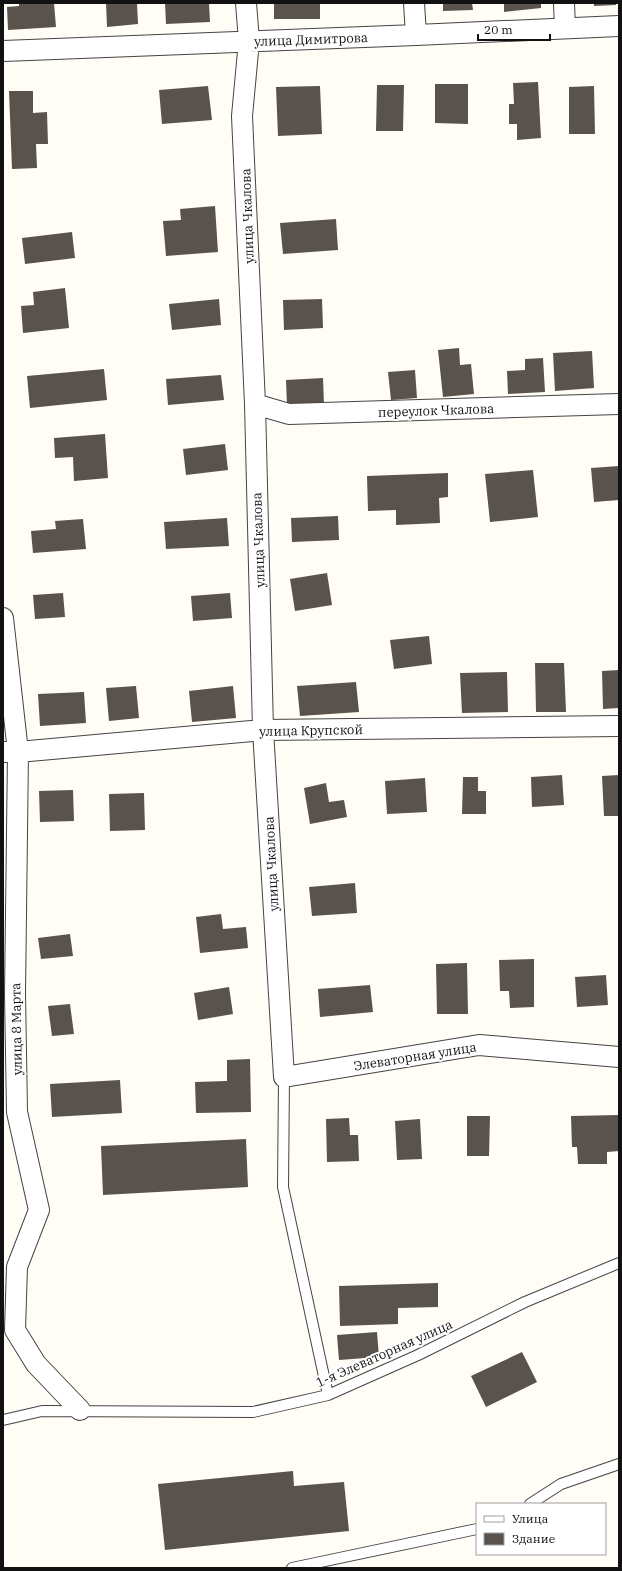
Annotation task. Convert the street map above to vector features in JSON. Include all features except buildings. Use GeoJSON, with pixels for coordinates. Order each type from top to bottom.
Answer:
{"type":"FeatureCollection","features":[{"type":"Feature","properties":{"kind":"street","name":"улица Чкалова"},"geometry":{"type":"LineString","coordinates":[[246,3],[249,41],[242,116],[254,404],[263,730],[284,1077]]}},
{"type":"Feature","properties":{"kind":"street"},"geometry":{"type":"LineString","coordinates":[[414,3],[416,35]]}},
{"type":"Feature","properties":{"kind":"street"},"geometry":{"type":"LineString","coordinates":[[564,3],[565,28]]}},
{"type":"Feature","properties":{"kind":"street","name":"улица Димитрова"},"geometry":{"type":"LineString","coordinates":[[3,50],[619,26]]}},
{"type":"Feature","properties":{"kind":"street","name":"переулок Чкалова"},"geometry":{"type":"LineString","coordinates":[[254,404],[289,414],[619,404]]}},
{"type":"Feature","properties":{"kind":"street","name":"улица 8 Марта"},"geometry":{"type":"LineString","coordinates":[[3,618],[10,752],[17,1112],[39,1210],[17,1267],[15,1330],[36,1364],[80,1410]]}},
{"type":"Feature","properties":{"kind":"street","name":"улица Крупской"},"geometry":{"type":"LineString","coordinates":[[10,752],[263,730],[619,726]]}},
{"type":"Feature","properties":{"kind":"street","name":"Элеваторная улица"},"geometry":{"type":"LineString","coordinates":[[284,1077],[479,1046],[619,1057]]}},
{"type":"Feature","properties":{"kind":"lane"},"geometry":{"type":"LineString","coordinates":[[284,1077],[283,1187],[328,1395]]}},
{"type":"Feature","properties":{"kind":"lane","name":"1-я Элеваторная улица"},"geometry":{"type":"LineString","coordinates":[[3,1420],[42,1412],[80,1410],[253,1412],[328,1395],[418,1355],[525,1302],[619,1263]]}},
{"type":"Feature","properties":{"kind":"lane"},"geometry":{"type":"LineString","coordinates":[[532,1503],[561,1484],[619,1464]]}},
{"type":"Feature","properties":{"kind":"lane"},"geometry":{"type":"LineString","coordinates":[[292,1568],[476,1529]]}}]}
